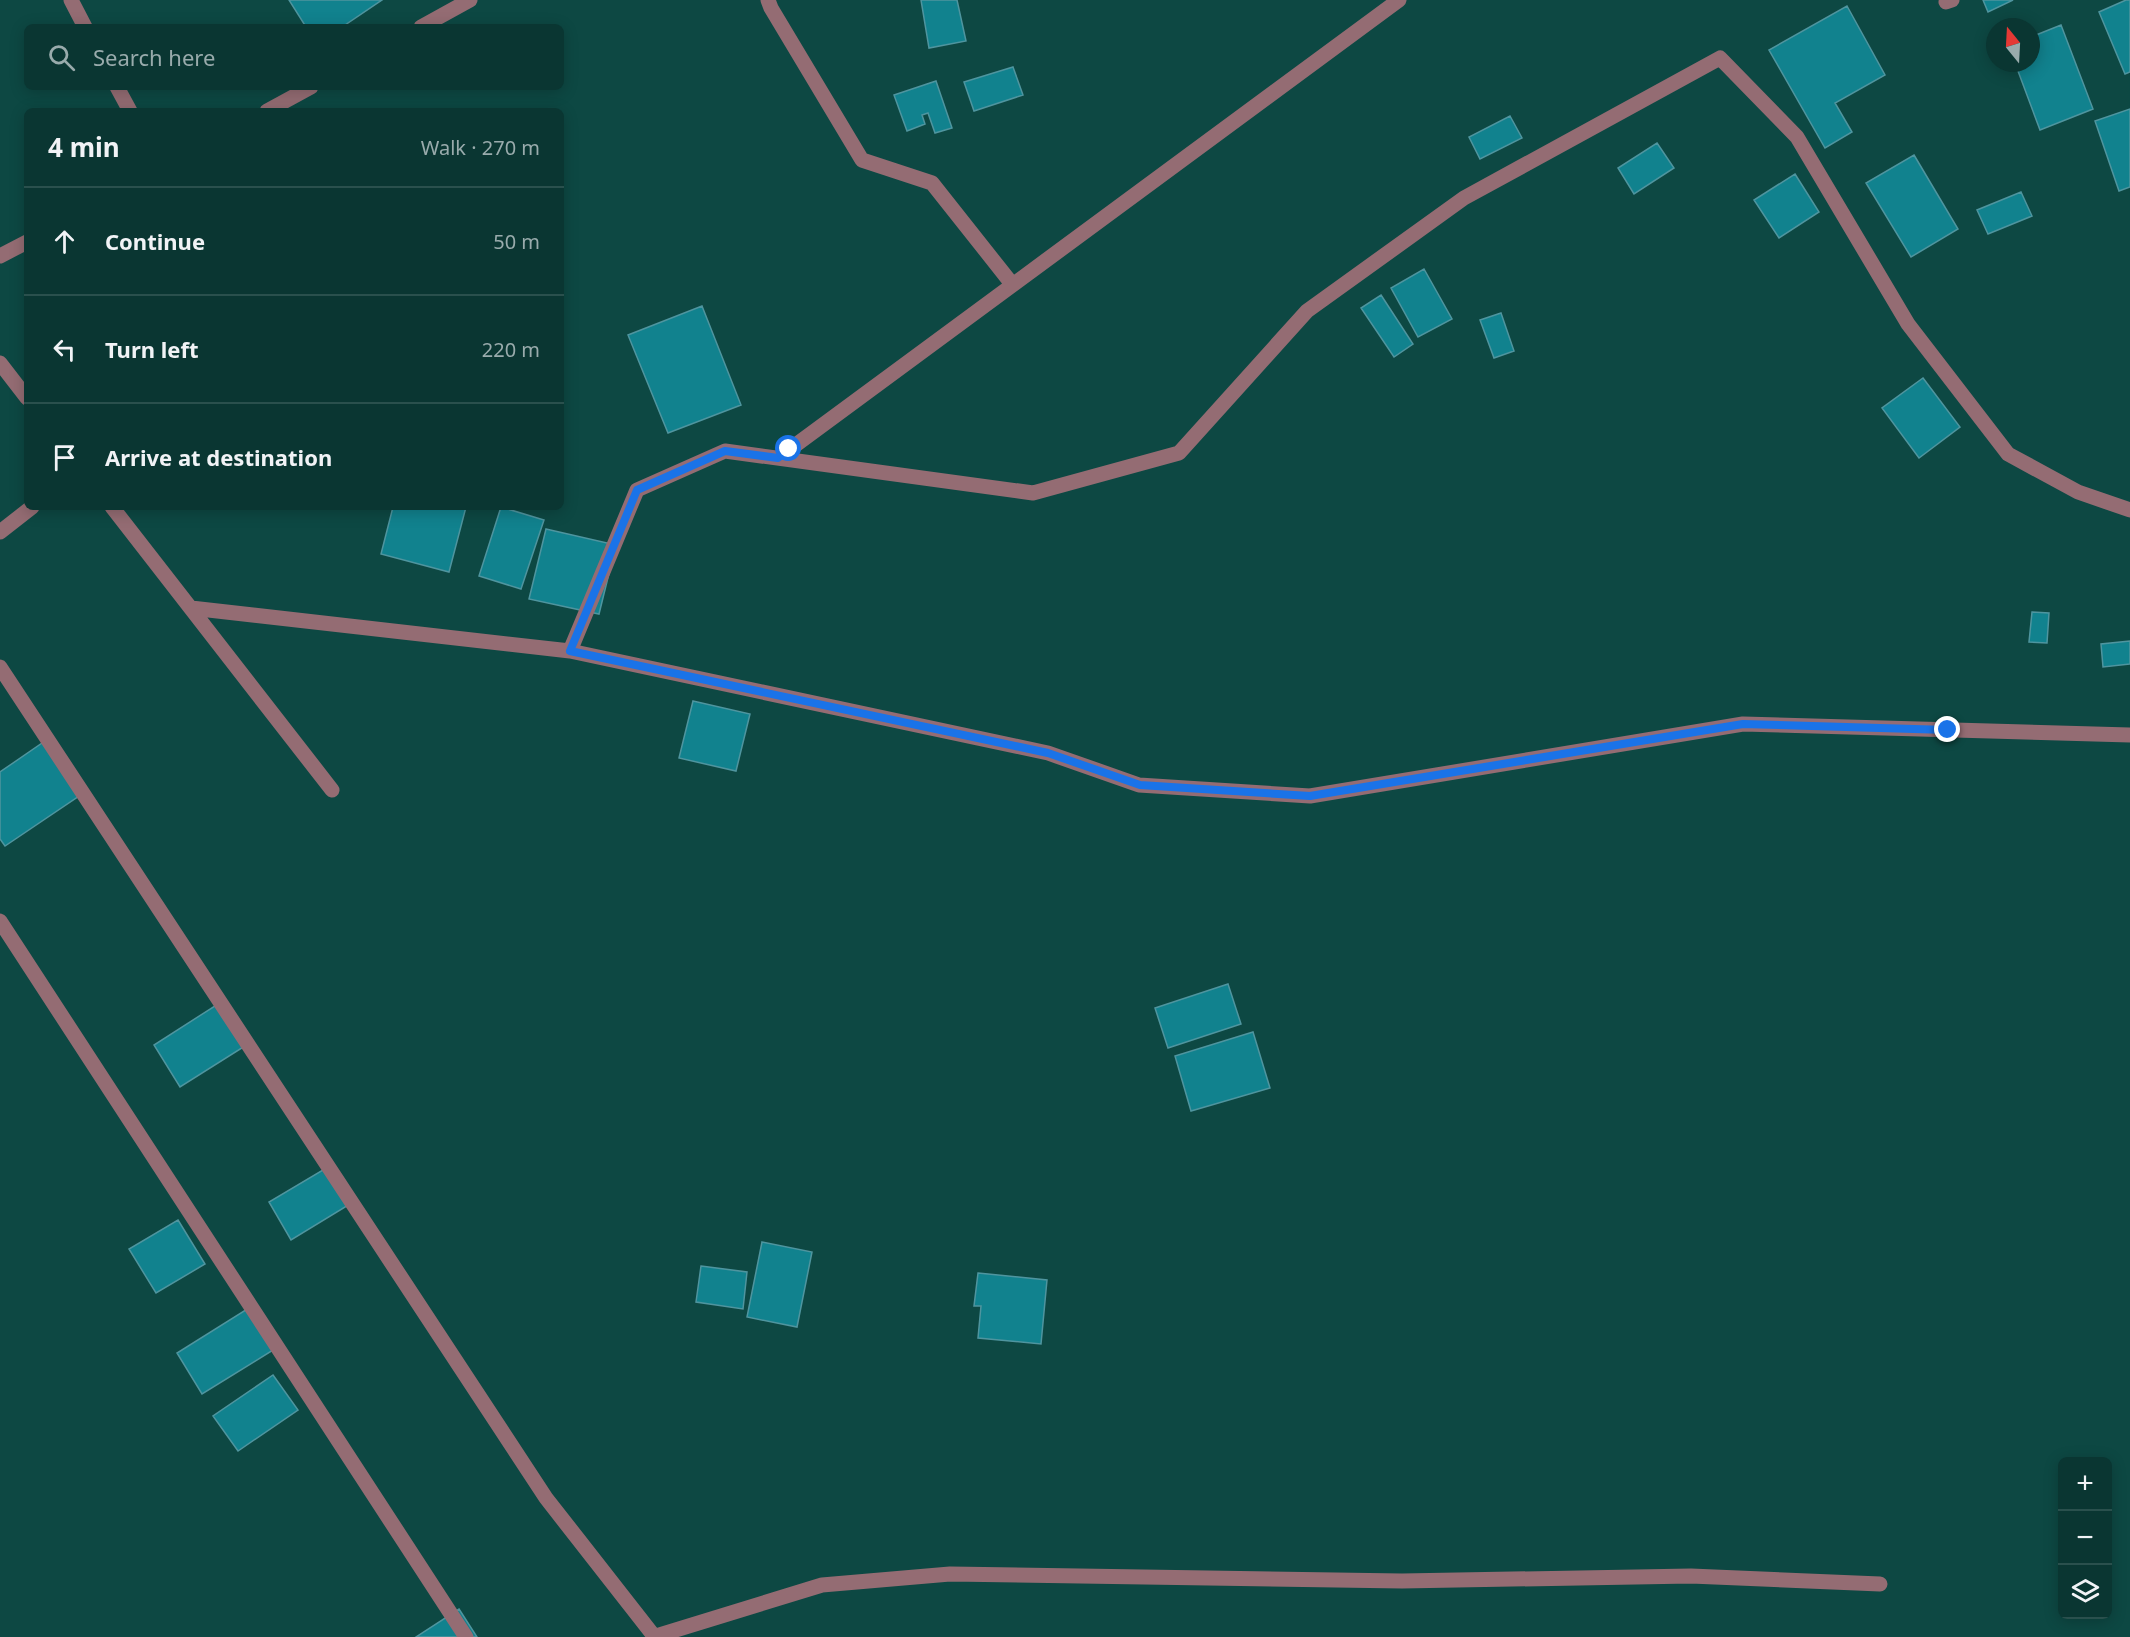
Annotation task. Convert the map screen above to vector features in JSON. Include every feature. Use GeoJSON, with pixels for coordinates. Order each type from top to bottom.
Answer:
{"type":"FeatureCollection","features":[{"type":"Feature","properties":{"kind":"street"},"geometry":{"type":"LineString","coordinates":[[71,0],[83,24]]}},
{"type":"Feature","properties":{"kind":"street"},"geometry":{"type":"LineString","coordinates":[[426,24],[470,0]]}},
{"type":"Feature","properties":{"kind":"street"},"geometry":{"type":"LineString","coordinates":[[768,0],[862,159],[932,183],[1012,284]]}},
{"type":"Feature","properties":{"kind":"street"},"geometry":{"type":"LineString","coordinates":[[778,458],[1399,0]]}},
{"type":"Feature","properties":{"kind":"street"},"geometry":{"type":"LineString","coordinates":[[570,651],[637,490],[725,451],[1033,493],[1179,453],[1307,311],[1464,198],[1720,58],[1797,137],[1908,324],[2008,453],[2079,492],[2130,510]]}},
{"type":"Feature","properties":{"kind":"street"},"geometry":{"type":"LineString","coordinates":[[119,90],[128,108]]}},
{"type":"Feature","properties":{"kind":"street"},"geometry":{"type":"LineString","coordinates":[[272,108],[306,90]]}},
{"type":"Feature","properties":{"kind":"street"},"geometry":{"type":"LineString","coordinates":[[0,256],[24,244]]}},
{"type":"Feature","properties":{"kind":"street"},"geometry":{"type":"LineString","coordinates":[[0,363],[24,394]]}},
{"type":"Feature","properties":{"kind":"street"},"geometry":{"type":"LineString","coordinates":[[0,532],[28,510]]}},
{"type":"Feature","properties":{"kind":"street"},"geometry":{"type":"LineString","coordinates":[[114,510],[332,789]]}},
{"type":"Feature","properties":{"kind":"street"},"geometry":{"type":"LineString","coordinates":[[191,608],[570,651],[1048,753],[1140,785],[1310,796],[1743,724],[2130,735]]}},
{"type":"Feature","properties":{"kind":"street"},"geometry":{"type":"LineString","coordinates":[[0,667],[546,1498],[653,1637],[822,1585],[950,1574],[1402,1581],[1691,1576],[1880,1584]]}},
{"type":"Feature","properties":{"kind":"street"},"geometry":{"type":"LineString","coordinates":[[0,921],[466,1637]]}},
{"type":"Feature","properties":{"kind":"building"},"geometry":{"type":"Polygon","coordinates":[[[289,0],[382,0],[346,24],[304,24],[289,0]]]}},
{"type":"Feature","properties":{"kind":"building"},"geometry":{"type":"Polygon","coordinates":[[[921,0],[957,0],[966,41],[929,48],[921,0]]]}},
{"type":"Feature","properties":{"kind":"building"},"geometry":{"type":"Polygon","coordinates":[[[1983,0],[2013,0],[1988,12],[1983,0]]]}},
{"type":"Feature","properties":{"kind":"building"},"geometry":{"type":"Polygon","coordinates":[[[2130,0],[2130,72],[2125,74],[2099,12],[2130,0]]]}},
{"type":"Feature","properties":{"kind":"building"},"geometry":{"type":"Polygon","coordinates":[[[1847,6],[1885,75],[1835,103],[1852,132],[1825,148],[1769,50],[1847,6]]]}},
{"type":"Feature","properties":{"kind":"building"},"geometry":{"type":"Polygon","coordinates":[[[2061,25],[2093,109],[2040,130],[2018,72],[2040,72],[2040,33],[2061,25]]]}},
{"type":"Feature","properties":{"kind":"building"},"geometry":{"type":"Polygon","coordinates":[[[1013,67],[1023,95],[974,111],[964,82],[1013,67]]]}},
{"type":"Feature","properties":{"kind":"building"},"geometry":{"type":"Polygon","coordinates":[[[936,81],[952,128],[935,133],[928,113],[922,115],[925,124],[907,131],[894,95],[936,81]]]}},
{"type":"Feature","properties":{"kind":"building"},"geometry":{"type":"Polygon","coordinates":[[[2130,109],[2130,187],[2119,191],[2095,121],[2130,109]]]}},
{"type":"Feature","properties":{"kind":"building"},"geometry":{"type":"Polygon","coordinates":[[[1510,116],[1522,138],[1480,159],[1469,137],[1510,116]]]}},
{"type":"Feature","properties":{"kind":"building"},"geometry":{"type":"Polygon","coordinates":[[[1657,143],[1674,168],[1634,194],[1618,168],[1657,143]]]}},
{"type":"Feature","properties":{"kind":"building"},"geometry":{"type":"Polygon","coordinates":[[[1914,155],[1958,229],[1911,257],[1866,183],[1914,155]]]}},
{"type":"Feature","properties":{"kind":"building"},"geometry":{"type":"Polygon","coordinates":[[[1795,174],[1819,212],[1779,238],[1754,200],[1795,174]]]}},
{"type":"Feature","properties":{"kind":"building"},"geometry":{"type":"Polygon","coordinates":[[[2021,192],[2032,216],[1988,234],[1977,210],[2021,192]]]}},
{"type":"Feature","properties":{"kind":"building"},"geometry":{"type":"Polygon","coordinates":[[[1424,269],[1452,319],[1418,337],[1391,288],[1424,269]]]}},
{"type":"Feature","properties":{"kind":"building"},"geometry":{"type":"Polygon","coordinates":[[[1381,295],[1413,344],[1394,357],[1361,308],[1381,295]]]}},
{"type":"Feature","properties":{"kind":"building"},"geometry":{"type":"Polygon","coordinates":[[[702,306],[741,405],[668,433],[628,335],[702,306]]]}},
{"type":"Feature","properties":{"kind":"building"},"geometry":{"type":"Polygon","coordinates":[[[1501,313],[1514,351],[1494,358],[1480,320],[1501,313]]]}},
{"type":"Feature","properties":{"kind":"building"},"geometry":{"type":"Polygon","coordinates":[[[1923,378],[1960,427],[1919,458],[1882,408],[1923,378]]]}},
{"type":"Feature","properties":{"kind":"building"},"geometry":{"type":"Polygon","coordinates":[[[392,510],[465,510],[449,572],[381,554],[392,510]]]}},
{"type":"Feature","properties":{"kind":"building"},"geometry":{"type":"Polygon","coordinates":[[[500,510],[511,510],[544,520],[521,589],[479,576],[500,510]]]}},
{"type":"Feature","properties":{"kind":"building"},"geometry":{"type":"Polygon","coordinates":[[[546,529],[616,545],[599,614],[529,599],[546,529]]]}},
{"type":"Feature","properties":{"kind":"building"},"geometry":{"type":"Polygon","coordinates":[[[2032,612],[2049,613],[2047,643],[2029,642],[2032,612]]]}},
{"type":"Feature","properties":{"kind":"building"},"geometry":{"type":"Polygon","coordinates":[[[2130,641],[2130,664],[2103,667],[2101,644],[2130,641]]]}},
{"type":"Feature","properties":{"kind":"building"},"geometry":{"type":"Polygon","coordinates":[[[693,701],[750,714],[736,771],[679,758],[693,701]]]}},
{"type":"Feature","properties":{"kind":"building"},"geometry":{"type":"Polygon","coordinates":[[[45,741],[82,794],[5,846],[0,839],[0,772],[45,741]]]}},
{"type":"Feature","properties":{"kind":"building"},"geometry":{"type":"Polygon","coordinates":[[[1228,984],[1241,1024],[1168,1048],[1155,1008],[1228,984]]]}},
{"type":"Feature","properties":{"kind":"building"},"geometry":{"type":"Polygon","coordinates":[[[218,1004],[245,1046],[180,1087],[154,1045],[218,1004]]]}},
{"type":"Feature","properties":{"kind":"building"},"geometry":{"type":"Polygon","coordinates":[[[1253,1032],[1270,1088],[1191,1111],[1175,1056],[1253,1032]]]}},
{"type":"Feature","properties":{"kind":"building"},"geometry":{"type":"Polygon","coordinates":[[[333,1164],[355,1201],[291,1240],[269,1202],[333,1164]]]}},
{"type":"Feature","properties":{"kind":"building"},"geometry":{"type":"Polygon","coordinates":[[[178,1220],[205,1264],[156,1293],[129,1249],[178,1220]]]}},
{"type":"Feature","properties":{"kind":"building"},"geometry":{"type":"Polygon","coordinates":[[[762,1242],[812,1252],[797,1327],[747,1317],[762,1242]]]}},
{"type":"Feature","properties":{"kind":"building"},"geometry":{"type":"Polygon","coordinates":[[[701,1266],[747,1272],[743,1309],[696,1302],[701,1266]]]}},
{"type":"Feature","properties":{"kind":"building"},"geometry":{"type":"Polygon","coordinates":[[[978,1273],[1047,1280],[1041,1344],[978,1338],[981,1306],[974,1306],[978,1273]]]}},
{"type":"Feature","properties":{"kind":"building"},"geometry":{"type":"Polygon","coordinates":[[[252,1306],[278,1347],[202,1394],[177,1353],[252,1306]]]}},
{"type":"Feature","properties":{"kind":"building"},"geometry":{"type":"Polygon","coordinates":[[[273,1375],[298,1410],[238,1451],[213,1416],[273,1375]]]}},
{"type":"Feature","properties":{"kind":"building"},"geometry":{"type":"Polygon","coordinates":[[[459,1609],[477,1637],[416,1637],[459,1609]]]}},
{"type":"Feature","properties":{"kind":"route"},"geometry":{"type":"LineString","coordinates":[[789,449],[778,458],[725,451],[637,490],[570,651],[1048,753],[1140,785],[1310,796],[1743,724],[1948,730]]}}]}
